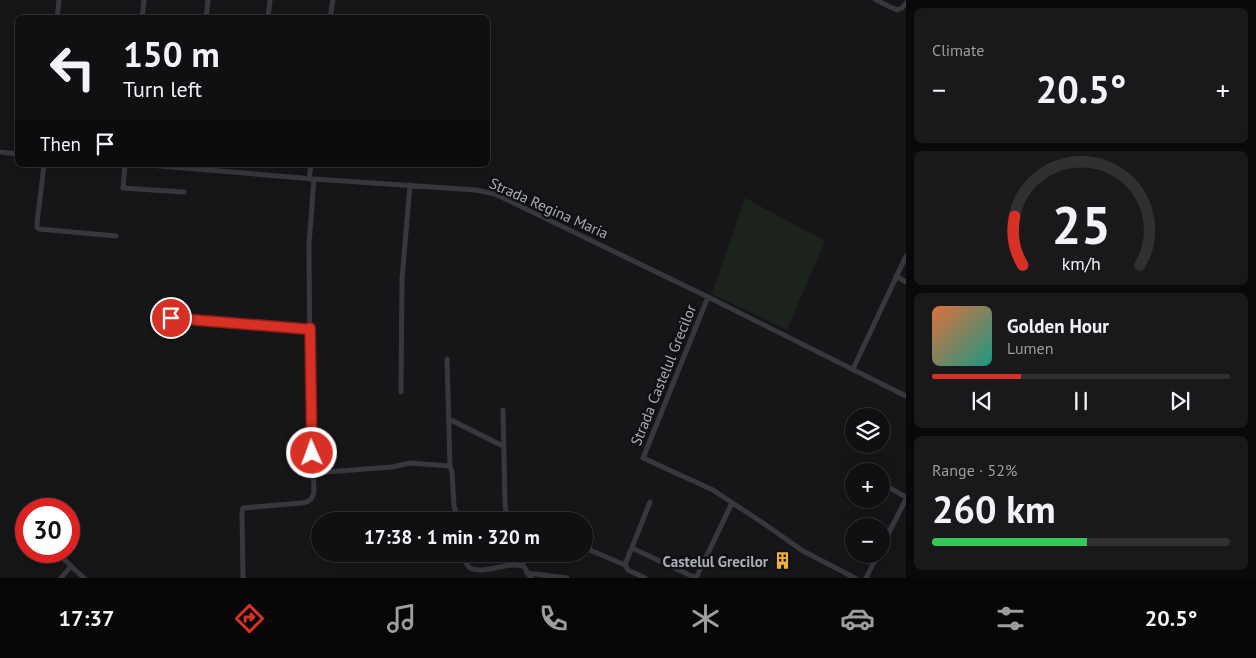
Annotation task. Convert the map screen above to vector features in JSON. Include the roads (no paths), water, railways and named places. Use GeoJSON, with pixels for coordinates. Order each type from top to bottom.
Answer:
{"type":"FeatureCollection","features":[{"type":"Feature","properties":{"kind":"street"},"geometry":{"type":"LineString","coordinates":[[57,15],[59,0]]}},
{"type":"Feature","properties":{"kind":"street"},"geometry":{"type":"LineString","coordinates":[[142,15],[144,0]]}},
{"type":"Feature","properties":{"kind":"street"},"geometry":{"type":"LineString","coordinates":[[206,15],[208,0]]}},
{"type":"Feature","properties":{"kind":"street"},"geometry":{"type":"LineString","coordinates":[[268,15],[270,0]]}},
{"type":"Feature","properties":{"kind":"street"},"geometry":{"type":"LineString","coordinates":[[330,15],[333,0]]}},
{"type":"Feature","properties":{"kind":"street"},"geometry":{"type":"LineString","coordinates":[[876,0],[898,10],[906,3]]}},
{"type":"Feature","properties":{"kind":"street"},"geometry":{"type":"LineString","coordinates":[[0,152],[15,154]]}},
{"type":"Feature","properties":{"kind":"street"},"geometry":{"type":"LineString","coordinates":[[44,167],[37,223],[39,229],[116,236]]}},
{"type":"Feature","properties":{"kind":"street"},"geometry":{"type":"LineString","coordinates":[[125,167],[123,188],[184,192]]}},
{"type":"Feature","properties":{"kind":"street","name":"Strada Regina Maria"},"geometry":{"type":"LineString","coordinates":[[187,167],[312,179],[476,190],[494,194],[708,297],[906,396]]}},
{"type":"Feature","properties":{"kind":"street"},"geometry":{"type":"LineString","coordinates":[[243,578],[242,509],[244,507],[310,501],[314,492],[309,244],[311,167]]}},
{"type":"Feature","properties":{"kind":"street"},"geometry":{"type":"LineString","coordinates":[[401,392],[402,279],[410,185]]}},
{"type":"Feature","properties":{"kind":"street"},"geometry":{"type":"LineString","coordinates":[[853,369],[906,256]]}},
{"type":"Feature","properties":{"kind":"street"},"geometry":{"type":"LineString","coordinates":[[896,276],[906,282]]}},
{"type":"Feature","properties":{"kind":"street","name":"Strada Castelul Grecilor"},"geometry":{"type":"LineString","coordinates":[[708,297],[643,458],[713,490],[803,551],[855,578]]}},
{"type":"Feature","properties":{"kind":"street"},"geometry":{"type":"LineString","coordinates":[[171,318],[310,328]]}},
{"type":"Feature","properties":{"kind":"street"},"geometry":{"type":"LineString","coordinates":[[447,359],[450,466],[456,512]]}},
{"type":"Feature","properties":{"kind":"street"},"geometry":{"type":"LineString","coordinates":[[503,410],[507,512]]}},
{"type":"Feature","properties":{"kind":"street"},"geometry":{"type":"LineString","coordinates":[[449,419],[504,446]]}},
{"type":"Feature","properties":{"kind":"street"},"geometry":{"type":"LineString","coordinates":[[313,469],[326,472],[392,467],[410,463],[450,466]]}},
{"type":"Feature","properties":{"kind":"street"},"geometry":{"type":"LineString","coordinates":[[890,488],[906,498],[890,530]]}},
{"type":"Feature","properties":{"kind":"street"},"geometry":{"type":"LineString","coordinates":[[625,566],[650,502]]}},
{"type":"Feature","properties":{"kind":"street"},"geometry":{"type":"LineString","coordinates":[[632,548],[696,578],[732,503]]}},
{"type":"Feature","properties":{"kind":"street"},"geometry":{"type":"LineString","coordinates":[[593,552],[625,566],[628,570],[645,578]]}},
{"type":"Feature","properties":{"kind":"street"},"geometry":{"type":"LineString","coordinates":[[466,562],[470,568],[481,570],[515,565],[523,566]]}},
{"type":"Feature","properties":{"kind":"street"},"geometry":{"type":"LineString","coordinates":[[521,562],[529,575],[567,578]]}},
{"type":"Feature","properties":{"kind":"street"},"geometry":{"type":"LineString","coordinates":[[68,563],[84,578]]}},
{"type":"Feature","properties":{"kind":"street"},"geometry":{"type":"LineString","coordinates":[[866,578],[874,563]]}},
{"type":"Feature","properties":{"kind":"street"},"geometry":{"type":"LineString","coordinates":[[61,578],[71,566]]}},
{"type":"Feature","properties":{"kind":"place","name":"Castelul Grecilor"},"geometry":{"type":"Point","coordinates":[782,561]}}]}
